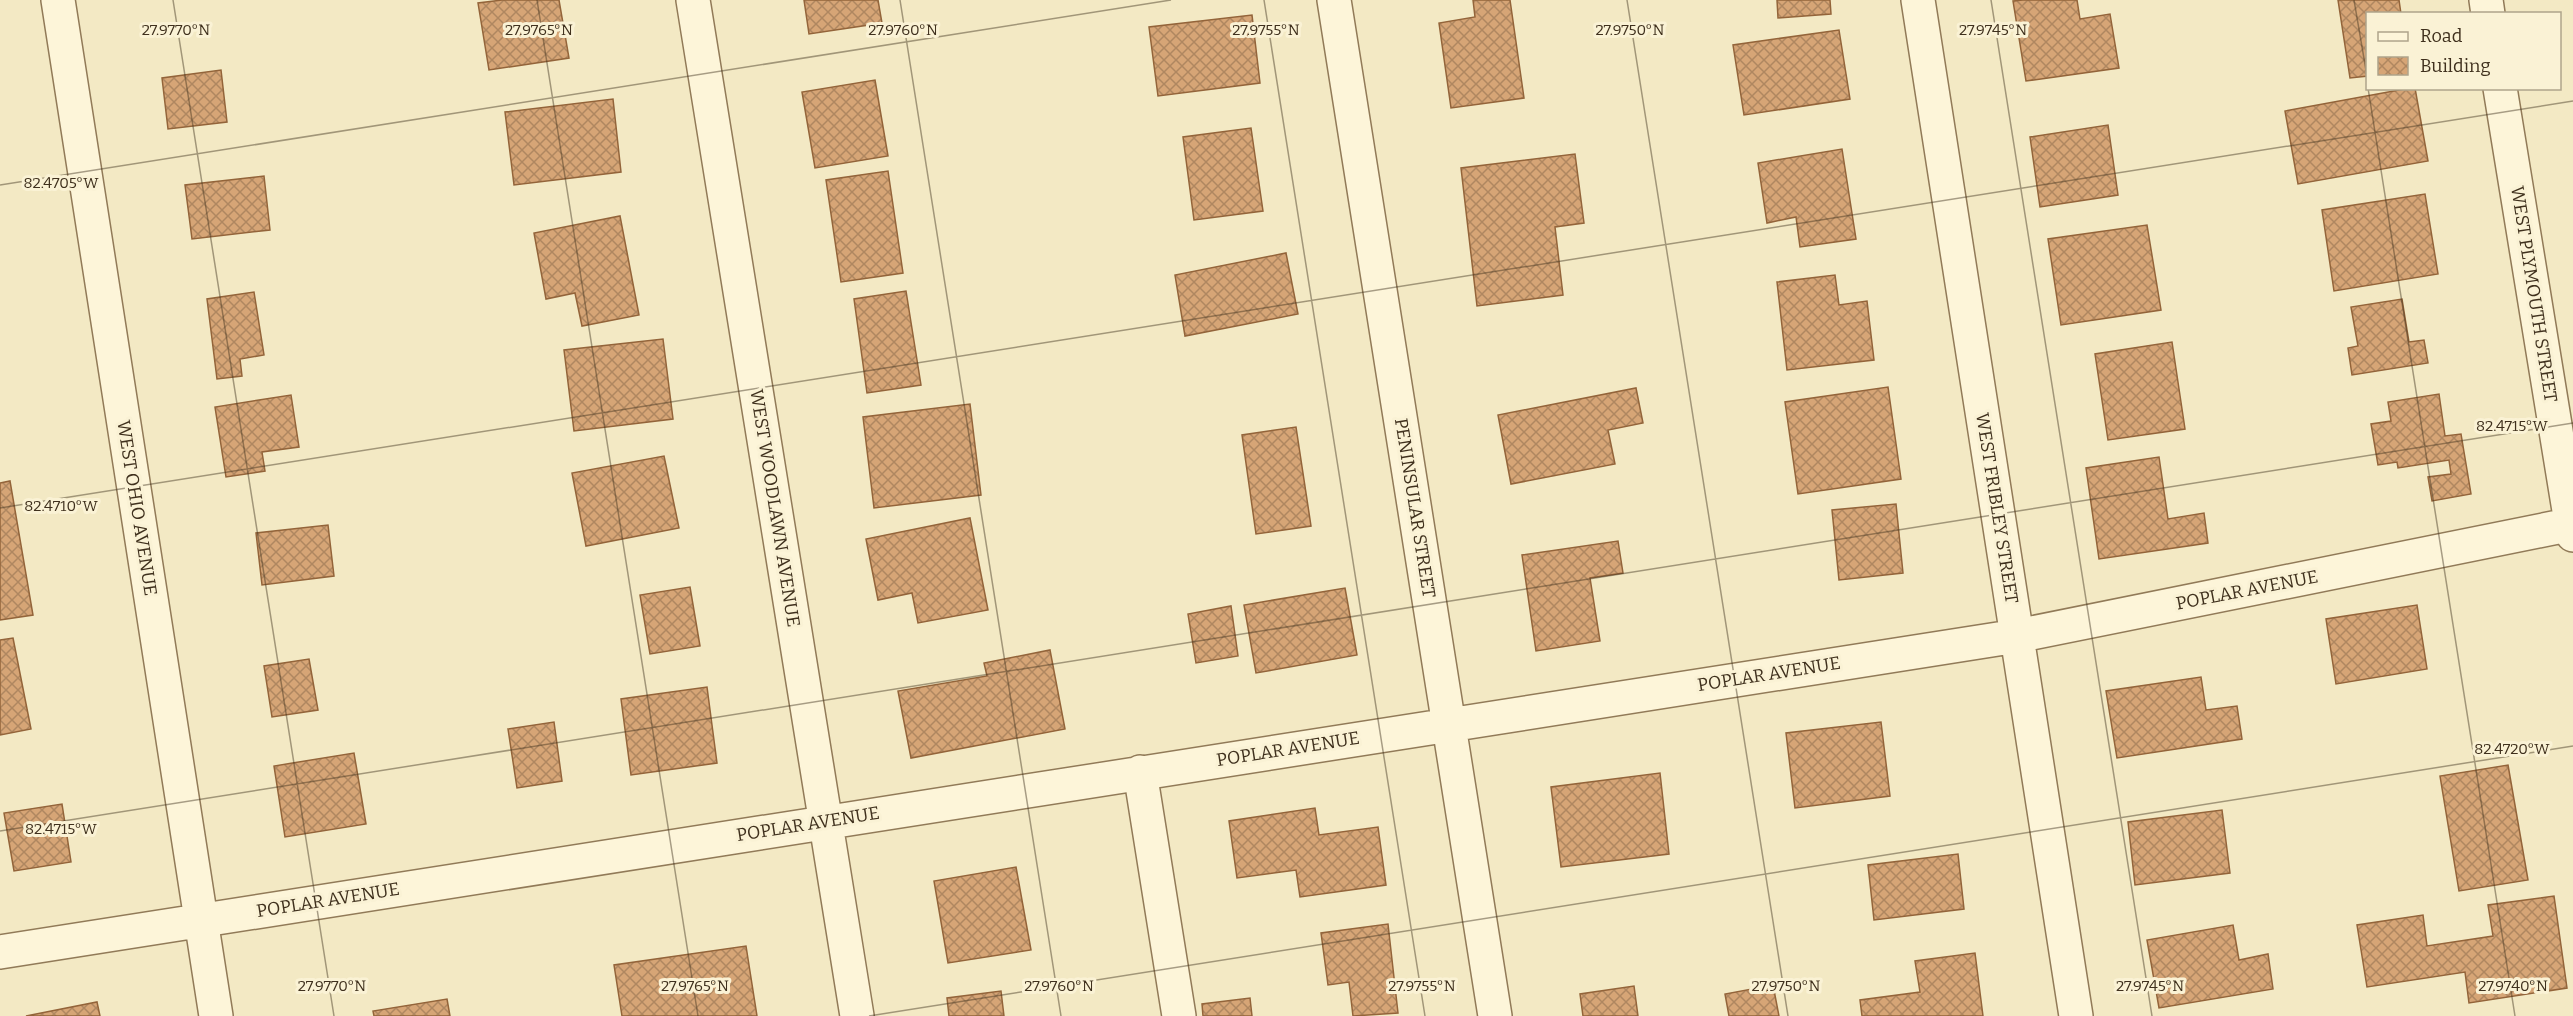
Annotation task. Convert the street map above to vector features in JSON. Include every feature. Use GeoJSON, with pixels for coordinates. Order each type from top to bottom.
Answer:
{"type":"FeatureCollection","features":[{"type":"Feature","properties":{"kind":"street","name":"WEST OHIO AVENUE"},"geometry":{"type":"LineString","coordinates":[[58,0],[216,1016]]}},
{"type":"Feature","properties":{"kind":"street","name":"WEST WOODLAWN AVENUE"},"geometry":{"type":"LineString","coordinates":[[693,0],[856,1016]]}},
{"type":"Feature","properties":{"kind":"street","name":"PENINSULAR STREET"},"geometry":{"type":"LineString","coordinates":[[1334,0],[1495,1016]]}},
{"type":"Feature","properties":{"kind":"street","name":"WEST FRIBLEY STREET"},"geometry":{"type":"LineString","coordinates":[[1918,0],[2076,1016]]}},
{"type":"Feature","properties":{"kind":"street","name":"WEST PLYMOUTH STREET"},"geometry":{"type":"LineString","coordinates":[[2500,90],[2572,528]]}},
{"type":"Feature","properties":{"kind":"street","name":"POPLAR AVENUE"},"geometry":{"type":"LineString","coordinates":[[0,952],[2018,636],[2572,528]]}},
{"type":"Feature","properties":{"kind":"street"},"geometry":{"type":"LineString","coordinates":[[1140,772],[1179,1016]]}},
{"type":"Feature","properties":{"kind":"building"},"geometry":{"type":"Polygon","coordinates":[[[502,0],[559,0],[569,58],[489,70],[478,3],[502,0]]]}},
{"type":"Feature","properties":{"kind":"building"},"geometry":{"type":"Polygon","coordinates":[[[804,0],[878,0],[882,23],[809,34],[804,0]]]}},
{"type":"Feature","properties":{"kind":"building"},"geometry":{"type":"Polygon","coordinates":[[[1473,0],[1510,0],[1524,98],[1451,108],[1439,23],[1475,17],[1473,0]]]}},
{"type":"Feature","properties":{"kind":"building"},"geometry":{"type":"Polygon","coordinates":[[[1777,0],[1830,0],[1831,14],[1778,18],[1777,0]]]}},
{"type":"Feature","properties":{"kind":"building"},"geometry":{"type":"Polygon","coordinates":[[[2077,0],[2080,19],[2110,14],[2119,68],[2026,81],[2013,1],[2077,0]]]}},
{"type":"Feature","properties":{"kind":"building"},"geometry":{"type":"Polygon","coordinates":[[[2338,0],[2399,0],[2401,12],[2366,12],[2366,76],[2350,78],[2338,0]]]}},
{"type":"Feature","properties":{"kind":"building"},"geometry":{"type":"Polygon","coordinates":[[[1252,15],[1260,83],[1158,96],[1149,27],[1252,15]]]}},
{"type":"Feature","properties":{"kind":"building"},"geometry":{"type":"Polygon","coordinates":[[[1839,30],[1850,99],[1744,115],[1733,45],[1839,30]]]}},
{"type":"Feature","properties":{"kind":"building"},"geometry":{"type":"Polygon","coordinates":[[[221,70],[227,122],[168,129],[162,78],[221,70]]]}},
{"type":"Feature","properties":{"kind":"building"},"geometry":{"type":"Polygon","coordinates":[[[875,80],[888,156],[815,168],[802,92],[875,80]]]}},
{"type":"Feature","properties":{"kind":"building"},"geometry":{"type":"Polygon","coordinates":[[[2399,90],[2415,90],[2428,161],[2298,184],[2285,111],[2399,90]]]}},
{"type":"Feature","properties":{"kind":"building"},"geometry":{"type":"Polygon","coordinates":[[[613,99],[621,172],[514,185],[505,112],[613,99]]]}},
{"type":"Feature","properties":{"kind":"building"},"geometry":{"type":"Polygon","coordinates":[[[2108,125],[2118,195],[2040,207],[2030,137],[2108,125]]]}},
{"type":"Feature","properties":{"kind":"building"},"geometry":{"type":"Polygon","coordinates":[[[1251,128],[1263,211],[1194,220],[1183,137],[1251,128]]]}},
{"type":"Feature","properties":{"kind":"building"},"geometry":{"type":"Polygon","coordinates":[[[1842,149],[1856,239],[1800,247],[1796,217],[1767,223],[1758,163],[1842,149]]]}},
{"type":"Feature","properties":{"kind":"building"},"geometry":{"type":"Polygon","coordinates":[[[1575,154],[1584,223],[1555,227],[1563,295],[1477,306],[1461,168],[1575,154]]]}},
{"type":"Feature","properties":{"kind":"building"},"geometry":{"type":"Polygon","coordinates":[[[888,171],[903,273],[841,282],[826,180],[888,171]]]}},
{"type":"Feature","properties":{"kind":"building"},"geometry":{"type":"Polygon","coordinates":[[[264,176],[270,230],[192,239],[185,185],[264,176]]]}},
{"type":"Feature","properties":{"kind":"building"},"geometry":{"type":"Polygon","coordinates":[[[2425,194],[2438,274],[2334,291],[2322,210],[2425,194]]]}},
{"type":"Feature","properties":{"kind":"building"},"geometry":{"type":"Polygon","coordinates":[[[620,216],[639,315],[582,326],[575,293],[546,299],[534,233],[620,216]]]}},
{"type":"Feature","properties":{"kind":"building"},"geometry":{"type":"Polygon","coordinates":[[[2147,225],[2161,310],[2061,325],[2048,239],[2147,225]]]}},
{"type":"Feature","properties":{"kind":"building"},"geometry":{"type":"Polygon","coordinates":[[[1286,253],[1298,314],[1185,336],[1175,275],[1286,253]]]}},
{"type":"Feature","properties":{"kind":"building"},"geometry":{"type":"Polygon","coordinates":[[[1835,275],[1839,305],[1867,301],[1874,360],[1787,370],[1777,282],[1835,275]]]}},
{"type":"Feature","properties":{"kind":"building"},"geometry":{"type":"Polygon","coordinates":[[[906,291],[921,385],[867,393],[854,299],[906,291]]]}},
{"type":"Feature","properties":{"kind":"building"},"geometry":{"type":"Polygon","coordinates":[[[254,292],[264,355],[240,359],[242,376],[217,379],[207,299],[254,292]]]}},
{"type":"Feature","properties":{"kind":"building"},"geometry":{"type":"Polygon","coordinates":[[[2402,299],[2409,342],[2424,340],[2428,363],[2352,375],[2348,348],[2358,346],[2351,307],[2402,299]]]}},
{"type":"Feature","properties":{"kind":"building"},"geometry":{"type":"Polygon","coordinates":[[[663,339],[673,419],[574,431],[564,350],[663,339]]]}},
{"type":"Feature","properties":{"kind":"building"},"geometry":{"type":"Polygon","coordinates":[[[2172,342],[2185,429],[2108,440],[2095,354],[2172,342]]]}},
{"type":"Feature","properties":{"kind":"building"},"geometry":{"type":"Polygon","coordinates":[[[1888,387],[1901,479],[1798,494],[1785,402],[1888,387]]]}},
{"type":"Feature","properties":{"kind":"building"},"geometry":{"type":"Polygon","coordinates":[[[1636,388],[1643,423],[1608,430],[1615,464],[1511,484],[1498,415],[1636,388]]]}},
{"type":"Feature","properties":{"kind":"building"},"geometry":{"type":"Polygon","coordinates":[[[2439,394],[2445,436],[2461,434],[2471,494],[2432,501],[2428,477],[2451,474],[2449,460],[2398,468],[2397,462],[2378,465],[2371,424],[2391,421],[2388,402],[2439,394]]]}},
{"type":"Feature","properties":{"kind":"building"},"geometry":{"type":"Polygon","coordinates":[[[291,395],[299,447],[262,452],[265,471],[226,477],[215,407],[291,395]]]}},
{"type":"Feature","properties":{"kind":"building"},"geometry":{"type":"Polygon","coordinates":[[[970,404],[981,495],[874,508],[863,417],[970,404]]]}},
{"type":"Feature","properties":{"kind":"building"},"geometry":{"type":"Polygon","coordinates":[[[1296,427],[1311,526],[1256,534],[1242,435],[1296,427]]]}},
{"type":"Feature","properties":{"kind":"building"},"geometry":{"type":"Polygon","coordinates":[[[664,456],[679,528],[586,546],[572,473],[664,456]]]}},
{"type":"Feature","properties":{"kind":"building"},"geometry":{"type":"Polygon","coordinates":[[[2159,457],[2168,519],[2204,513],[2208,543],[2099,559],[2086,468],[2159,457]]]}},
{"type":"Feature","properties":{"kind":"building"},"geometry":{"type":"Polygon","coordinates":[[[10,481],[33,615],[0,620],[0,483],[10,481]]]}},
{"type":"Feature","properties":{"kind":"building"},"geometry":{"type":"Polygon","coordinates":[[[1896,504],[1903,573],[1839,580],[1832,510],[1896,504]]]}},
{"type":"Feature","properties":{"kind":"building"},"geometry":{"type":"Polygon","coordinates":[[[970,518],[988,610],[918,623],[912,593],[878,600],[866,539],[970,518]]]}},
{"type":"Feature","properties":{"kind":"building"},"geometry":{"type":"Polygon","coordinates":[[[328,525],[334,576],[262,585],[256,533],[328,525]]]}},
{"type":"Feature","properties":{"kind":"building"},"geometry":{"type":"Polygon","coordinates":[[[1618,541],[1623,573],[1590,578],[1600,641],[1536,651],[1522,555],[1618,541]]]}},
{"type":"Feature","properties":{"kind":"building"},"geometry":{"type":"Polygon","coordinates":[[[690,587],[700,646],[650,654],[640,595],[690,587]]]}},
{"type":"Feature","properties":{"kind":"building"},"geometry":{"type":"Polygon","coordinates":[[[1345,588],[1357,655],[1256,673],[1244,605],[1345,588]]]}},
{"type":"Feature","properties":{"kind":"building"},"geometry":{"type":"Polygon","coordinates":[[[2417,605],[2427,669],[2336,684],[2326,619],[2417,605]]]}},
{"type":"Feature","properties":{"kind":"building"},"geometry":{"type":"Polygon","coordinates":[[[1231,606],[1238,656],[1196,663],[1188,614],[1231,606]]]}},
{"type":"Feature","properties":{"kind":"building"},"geometry":{"type":"Polygon","coordinates":[[[13,638],[31,729],[0,735],[0,640],[13,638]]]}},
{"type":"Feature","properties":{"kind":"building"},"geometry":{"type":"Polygon","coordinates":[[[1050,650],[1065,729],[911,758],[898,691],[987,676],[984,663],[1050,650]]]}},
{"type":"Feature","properties":{"kind":"building"},"geometry":{"type":"Polygon","coordinates":[[[309,659],[318,710],[272,717],[264,666],[309,659]]]}},
{"type":"Feature","properties":{"kind":"building"},"geometry":{"type":"Polygon","coordinates":[[[2201,677],[2206,710],[2237,706],[2242,739],[2117,758],[2106,691],[2201,677]]]}},
{"type":"Feature","properties":{"kind":"building"},"geometry":{"type":"Polygon","coordinates":[[[707,687],[717,763],[631,775],[621,699],[707,687]]]}},
{"type":"Feature","properties":{"kind":"building"},"geometry":{"type":"Polygon","coordinates":[[[554,722],[562,781],[517,788],[508,729],[554,722]]]}},
{"type":"Feature","properties":{"kind":"building"},"geometry":{"type":"Polygon","coordinates":[[[1881,722],[1890,796],[1795,808],[1786,733],[1881,722]]]}},
{"type":"Feature","properties":{"kind":"building"},"geometry":{"type":"Polygon","coordinates":[[[354,753],[366,824],[285,837],[274,766],[354,753]]]}},
{"type":"Feature","properties":{"kind":"building"},"geometry":{"type":"Polygon","coordinates":[[[2508,765],[2528,880],[2459,891],[2440,776],[2508,765]]]}},
{"type":"Feature","properties":{"kind":"building"},"geometry":{"type":"Polygon","coordinates":[[[1660,773],[1669,854],[1561,867],[1551,787],[1660,773]]]}},
{"type":"Feature","properties":{"kind":"building"},"geometry":{"type":"Polygon","coordinates":[[[62,804],[71,862],[14,871],[4,813],[62,804]]]}},
{"type":"Feature","properties":{"kind":"building"},"geometry":{"type":"Polygon","coordinates":[[[1315,808],[1319,835],[1378,827],[1386,885],[1300,897],[1296,870],[1237,878],[1229,821],[1315,808]]]}},
{"type":"Feature","properties":{"kind":"building"},"geometry":{"type":"Polygon","coordinates":[[[2222,810],[2230,873],[2135,885],[2128,822],[2222,810]]]}},
{"type":"Feature","properties":{"kind":"building"},"geometry":{"type":"Polygon","coordinates":[[[1958,854],[1964,909],[1874,920],[1868,865],[1958,854]]]}},
{"type":"Feature","properties":{"kind":"building"},"geometry":{"type":"Polygon","coordinates":[[[1016,867],[1031,950],[948,963],[934,881],[1016,867]]]}},
{"type":"Feature","properties":{"kind":"building"},"geometry":{"type":"Polygon","coordinates":[[[2554,896],[2567,988],[2469,1003],[2465,972],[2367,987],[2357,925],[2423,915],[2427,946],[2493,936],[2488,905],[2554,896]]]}},
{"type":"Feature","properties":{"kind":"building"},"geometry":{"type":"Polygon","coordinates":[[[1388,924],[1398,1013],[1353,1016],[1349,982],[1328,985],[1321,933],[1388,924]]]}},
{"type":"Feature","properties":{"kind":"building"},"geometry":{"type":"Polygon","coordinates":[[[2233,925],[2239,960],[2268,954],[2273,989],[2159,1008],[2147,940],[2233,925]]]}},
{"type":"Feature","properties":{"kind":"building"},"geometry":{"type":"Polygon","coordinates":[[[746,946],[757,1016],[622,1016],[614,965],[746,946]]]}},
{"type":"Feature","properties":{"kind":"building"},"geometry":{"type":"Polygon","coordinates":[[[1975,953],[1983,1016],[1862,1016],[1860,1000],[1920,992],[1915,961],[1975,953]]]}},
{"type":"Feature","properties":{"kind":"building"},"geometry":{"type":"Polygon","coordinates":[[[1773,985],[1779,1016],[1729,1016],[1725,994],[1773,985]]]}},
{"type":"Feature","properties":{"kind":"building"},"geometry":{"type":"Polygon","coordinates":[[[1634,986],[1638,1016],[1583,1016],[1580,994],[1634,986]]]}},
{"type":"Feature","properties":{"kind":"building"},"geometry":{"type":"Polygon","coordinates":[[[1001,991],[1004,1016],[949,1016],[947,998],[1001,991]]]}},
{"type":"Feature","properties":{"kind":"building"},"geometry":{"type":"Polygon","coordinates":[[[1250,998],[1252,1016],[1203,1016],[1202,1004],[1250,998]]]}},
{"type":"Feature","properties":{"kind":"building"},"geometry":{"type":"Polygon","coordinates":[[[447,999],[450,1016],[374,1016],[373,1011],[447,999]]]}},
{"type":"Feature","properties":{"kind":"building"},"geometry":{"type":"Polygon","coordinates":[[[97,1002],[100,1016],[26,1016],[97,1002]]]}}]}
